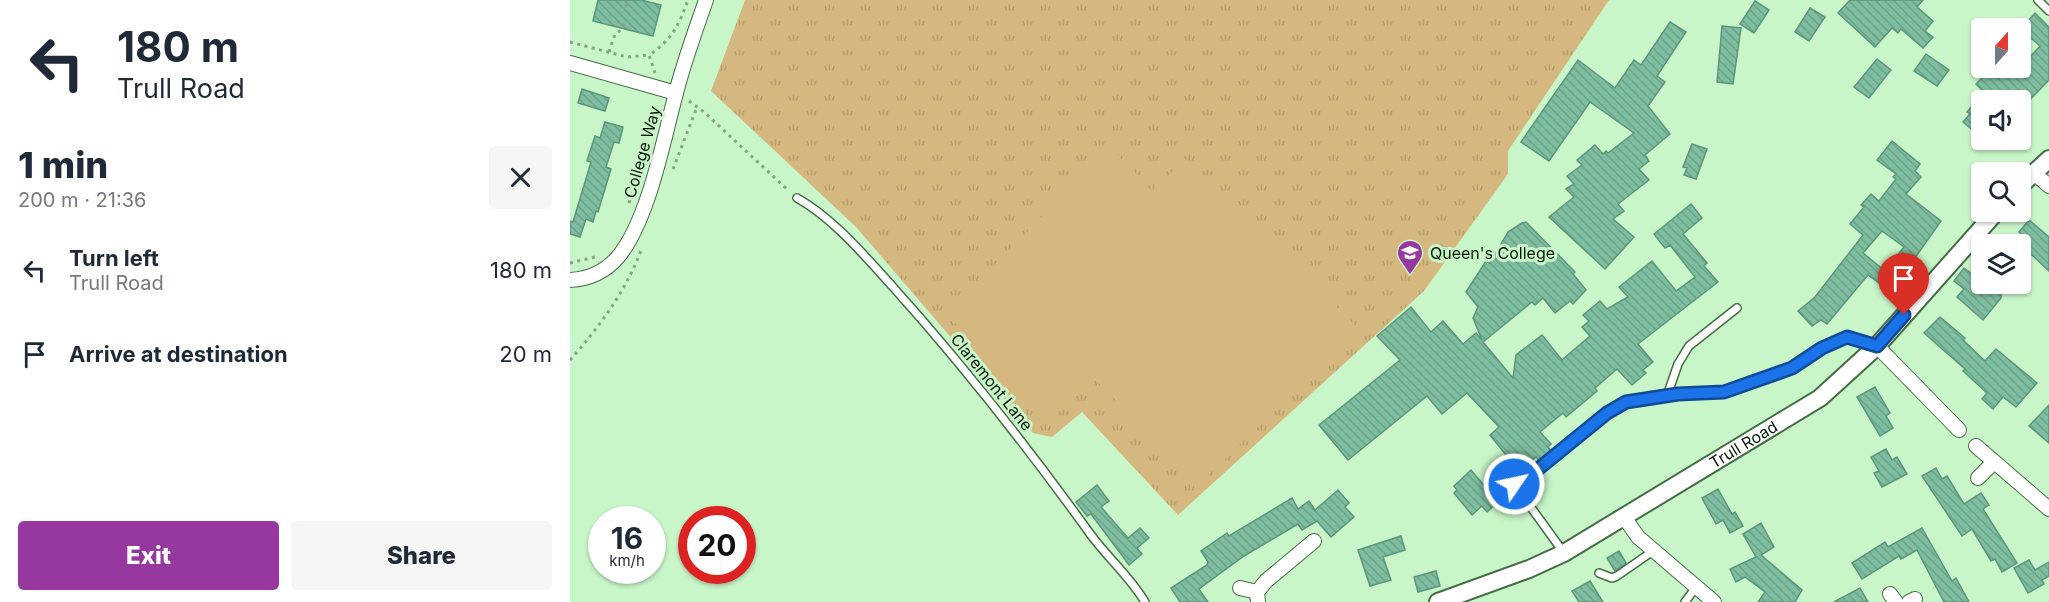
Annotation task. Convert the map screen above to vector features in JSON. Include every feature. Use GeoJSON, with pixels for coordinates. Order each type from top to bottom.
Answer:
{"type":"FeatureCollection","features":[{"type":"Feature","properties":{"kind":"street","name":"College Way"},"geometry":{"type":"LineString","coordinates":[[570,280],[594,275],[612,264],[628,243],[645,202],[676,93],[706,0]]}},
{"type":"Feature","properties":{"kind":"street"},"geometry":{"type":"LineString","coordinates":[[570,63],[676,93]]}},
{"type":"Feature","properties":{"kind":"street"},"geometry":{"type":"LineString","coordinates":[[2031,176],[2049,159]]}},
{"type":"Feature","properties":{"kind":"street"},"geometry":{"type":"LineString","coordinates":[[2034,173],[2049,186]]}},
{"type":"Feature","properties":{"kind":"street","name":"Trull Road"},"geometry":{"type":"LineString","coordinates":[[1438,602],[1529,569],[1564,553],[1820,398],[1877,346],[1987,222]]}},
{"type":"Feature","properties":{"kind":"street"},"geometry":{"type":"LineString","coordinates":[[1877,346],[1959,430]]}},
{"type":"Feature","properties":{"kind":"street"},"geometry":{"type":"LineString","coordinates":[[1976,446],[2049,509]]}},
{"type":"Feature","properties":{"kind":"street"},"geometry":{"type":"LineString","coordinates":[[1978,478],[1994,462]]}},
{"type":"Feature","properties":{"kind":"street"},"geometry":{"type":"LineString","coordinates":[[1624,517],[1638,537],[1714,602]]}},
{"type":"Feature","properties":{"kind":"street"},"geometry":{"type":"LineString","coordinates":[[1240,588],[1258,597],[1266,580],[1314,541]]}},
{"type":"Feature","properties":{"kind":"lane"},"geometry":{"type":"LineString","coordinates":[[2038,0],[2049,11]]}},
{"type":"Feature","properties":{"kind":"lane","name":"Claremont Lane"},"geometry":{"type":"LineString","coordinates":[[797,198],[812,207],[857,249],[936,334],[1043,467],[1093,538],[1145,602]]}},
{"type":"Feature","properties":{"kind":"lane"},"geometry":{"type":"LineString","coordinates":[[1667,396],[1678,364],[1689,346],[1737,308]]}},
{"type":"Feature","properties":{"kind":"lane"},"geometry":{"type":"LineString","coordinates":[[1564,553],[1514,484],[1532,474],[1607,413],[1626,402],[1667,396],[1724,392],[1765,380],[1792,368],[1822,348],[1847,337],[1877,346]]}},
{"type":"Feature","properties":{"kind":"lane"},"geometry":{"type":"LineString","coordinates":[[1599,573],[1612,578],[1617,576],[1653,551]]}},
{"type":"Feature","properties":{"kind":"lane"},"geometry":{"type":"LineString","coordinates":[[1685,602],[1696,587]]}},
{"type":"Feature","properties":{"kind":"path"},"geometry":{"type":"LineString","coordinates":[[626,7],[627,0]]}},
{"type":"Feature","properties":{"kind":"path"},"geometry":{"type":"LineString","coordinates":[[570,42],[627,57],[650,55],[665,45],[677,30],[688,0]]}},
{"type":"Feature","properties":{"kind":"path"},"geometry":{"type":"LineString","coordinates":[[609,52],[615,34],[621,30],[626,19]]}},
{"type":"Feature","properties":{"kind":"path"},"geometry":{"type":"LineString","coordinates":[[626,212],[660,88],[650,55]]}},
{"type":"Feature","properties":{"kind":"path"},"geometry":{"type":"LineString","coordinates":[[697,107],[797,198]]}},
{"type":"Feature","properties":{"kind":"path"},"geometry":{"type":"LineString","coordinates":[[570,263],[596,256]]}},
{"type":"Feature","properties":{"kind":"green space"},"geometry":{"type":"Polygon","coordinates":[[[745,0],[1609,0],[1508,151],[1508,174],[1424,291],[1178,515],[1082,412],[1052,437],[1033,433],[856,227],[711,91],[745,0]]]}},
{"type":"Feature","properties":{"kind":"green space"},"geometry":{"type":"Polygon","coordinates":[[[1111,148],[1152,191],[1186,159],[1255,228],[1258,225],[1358,329],[1198,485],[1093,377],[1045,421],[946,313],[1111,148]]]}},
{"type":"Feature","properties":{"kind":"building"},"geometry":{"type":"Polygon","coordinates":[[[598,0],[641,0],[661,5],[653,36],[593,21],[598,0]]]}},
{"type":"Feature","properties":{"kind":"building"},"geometry":{"type":"Polygon","coordinates":[[[1850,0],[1923,0],[1917,7],[1933,21],[1925,31],[1933,37],[1923,48],[1901,29],[1898,33],[1892,28],[1875,47],[1838,13],[1850,0]]]}},
{"type":"Feature","properties":{"kind":"building"},"geometry":{"type":"Polygon","coordinates":[[[1755,1],[1769,10],[1754,33],[1740,24],[1755,1]]]}},
{"type":"Feature","properties":{"kind":"building"},"geometry":{"type":"Polygon","coordinates":[[[1810,8],[1825,17],[1809,41],[1795,32],[1810,8]]]}},
{"type":"Feature","properties":{"kind":"building"},"geometry":{"type":"Polygon","coordinates":[[[2035,13],[2049,27],[2049,80],[2031,99],[2031,90],[1982,90],[1976,84],[1982,78],[2031,78],[2031,56],[2040,46],[2031,38],[2031,18],[2035,13]]]}},
{"type":"Feature","properties":{"kind":"building"},"geometry":{"type":"Polygon","coordinates":[[[1670,22],[1686,32],[1657,76],[1665,82],[1648,106],[1670,134],[1645,155],[1649,161],[1639,169],[1649,180],[1618,204],[1624,211],[1613,219],[1634,237],[1605,269],[1549,217],[1574,197],[1566,189],[1574,184],[1567,176],[1582,165],[1577,160],[1595,145],[1603,154],[1606,151],[1608,153],[1634,133],[1590,102],[1549,161],[1521,142],[1578,60],[1615,88],[1634,60],[1641,65],[1670,22]]]}},
{"type":"Feature","properties":{"kind":"building"},"geometry":{"type":"Polygon","coordinates":[[[1722,26],[1741,28],[1733,84],[1717,82],[1722,26]]]}},
{"type":"Feature","properties":{"kind":"building"},"geometry":{"type":"Polygon","coordinates":[[[1926,54],[1949,70],[1937,86],[1914,71],[1926,54]]]}},
{"type":"Feature","properties":{"kind":"building"},"geometry":{"type":"Polygon","coordinates":[[[1877,59],[1891,70],[1869,98],[1854,87],[1877,59]]]}},
{"type":"Feature","properties":{"kind":"building"},"geometry":{"type":"Polygon","coordinates":[[[582,89],[609,98],[605,111],[578,103],[582,89]]]}},
{"type":"Feature","properties":{"kind":"building"},"geometry":{"type":"Polygon","coordinates":[[[1971,107],[1971,129],[1963,122],[1970,114],[1967,112],[1971,107]]]}},
{"type":"Feature","properties":{"kind":"building"},"geometry":{"type":"Polygon","coordinates":[[[605,122],[623,127],[619,143],[614,142],[606,167],[611,169],[598,212],[596,211],[593,222],[586,219],[580,237],[570,234],[570,221],[573,222],[591,162],[587,161],[595,136],[600,138],[605,122]]]}},
{"type":"Feature","properties":{"kind":"building"},"geometry":{"type":"Polygon","coordinates":[[[1892,141],[1920,164],[1915,171],[1921,177],[1906,194],[1941,221],[1891,292],[1868,275],[1827,324],[1821,320],[1812,326],[1798,311],[1815,297],[1863,235],[1850,224],[1864,207],[1861,205],[1871,194],[1879,201],[1896,179],[1893,177],[1896,174],[1877,160],[1892,141]],[[1882,231],[1863,253],[1885,271],[1904,247],[1882,231]]]}},
{"type":"Feature","properties":{"kind":"building"},"geometry":{"type":"Polygon","coordinates":[[[1692,144],[1707,149],[1696,179],[1684,175],[1687,168],[1683,167],[1692,144]]]}},
{"type":"Feature","properties":{"kind":"building"},"geometry":{"type":"Polygon","coordinates":[[[1691,204],[1702,218],[1683,234],[1707,263],[1704,266],[1718,282],[1638,344],[1653,362],[1643,370],[1646,373],[1632,385],[1617,369],[1595,388],[1597,391],[1566,417],[1563,413],[1540,432],[1551,444],[1548,447],[1551,451],[1539,460],[1536,457],[1523,467],[1518,462],[1509,468],[1502,458],[1506,455],[1490,435],[1499,427],[1467,393],[1442,414],[1427,396],[1348,460],[1319,425],[1400,360],[1377,336],[1411,307],[1431,332],[1443,321],[1463,344],[1476,333],[1482,340],[1473,318],[1478,307],[1466,292],[1486,261],[1490,263],[1508,232],[1522,223],[1526,222],[1575,272],[1573,274],[1586,290],[1573,304],[1570,301],[1555,313],[1543,298],[1535,305],[1532,302],[1483,342],[1513,378],[1516,355],[1542,335],[1562,360],[1590,336],[1582,327],[1589,321],[1583,315],[1600,301],[1607,309],[1628,297],[1619,287],[1652,261],[1676,291],[1695,277],[1670,245],[1665,248],[1654,234],[1691,204]]]}},
{"type":"Feature","properties":{"kind":"building"},"geometry":{"type":"Polygon","coordinates":[[[2027,222],[2031,222],[2049,237],[2049,271],[2031,254],[2031,234],[2019,232],[2027,222]]]}},
{"type":"Feature","properties":{"kind":"building"},"geometry":{"type":"Polygon","coordinates":[[[1964,268],[1971,273],[1971,294],[2001,294],[2001,298],[1983,320],[1957,297],[1964,289],[1954,281],[1964,268]]]}},
{"type":"Feature","properties":{"kind":"building"},"geometry":{"type":"Polygon","coordinates":[[[1940,317],[1965,338],[1963,340],[1985,361],[1996,349],[2037,383],[2016,407],[2003,397],[1993,409],[1982,399],[1987,393],[1963,371],[1965,369],[1924,333],[1940,317]]]}},
{"type":"Feature","properties":{"kind":"building"},"geometry":{"type":"Polygon","coordinates":[[[1875,387],[1890,413],[1886,416],[1893,428],[1880,436],[1857,397],[1875,387]]]}},
{"type":"Feature","properties":{"kind":"building"},"geometry":{"type":"Polygon","coordinates":[[[2049,405],[2049,443],[2029,426],[2049,405]]]}},
{"type":"Feature","properties":{"kind":"building"},"geometry":{"type":"Polygon","coordinates":[[[1886,449],[1892,460],[1897,457],[1907,474],[1882,487],[1874,473],[1879,471],[1871,457],[1886,449]]]}},
{"type":"Feature","properties":{"kind":"building"},"geometry":{"type":"Polygon","coordinates":[[[1936,468],[1942,479],[1947,476],[1964,504],[1981,493],[1989,505],[1983,509],[2017,563],[2002,572],[1995,559],[1991,561],[1972,529],[1962,536],[1922,476],[1936,468]]]}},
{"type":"Feature","properties":{"kind":"building"},"geometry":{"type":"Polygon","coordinates":[[[1471,470],[1498,502],[1487,512],[1482,506],[1472,515],[1454,493],[1457,490],[1454,486],[1471,470]]]}},
{"type":"Feature","properties":{"kind":"building"},"geometry":{"type":"Polygon","coordinates":[[[1097,485],[1109,501],[1101,507],[1128,538],[1140,528],[1149,538],[1137,548],[1142,554],[1129,565],[1091,514],[1087,516],[1076,502],[1097,485]]]}},
{"type":"Feature","properties":{"kind":"building"},"geometry":{"type":"Polygon","coordinates":[[[1718,489],[1732,514],[1735,512],[1743,526],[1730,533],[1723,520],[1716,524],[1702,498],[1718,489]]]}},
{"type":"Feature","properties":{"kind":"building"},"geometry":{"type":"Polygon","coordinates":[[[1338,490],[1349,503],[1345,507],[1354,517],[1331,537],[1317,521],[1302,530],[1298,524],[1244,556],[1199,589],[1208,602],[1180,602],[1171,588],[1207,565],[1208,562],[1201,551],[1227,533],[1229,536],[1292,498],[1298,509],[1309,501],[1315,510],[1338,490]]]}},
{"type":"Feature","properties":{"kind":"building"},"geometry":{"type":"Polygon","coordinates":[[[1761,523],[1774,547],[1761,555],[1802,590],[1795,602],[1758,602],[1765,592],[1745,577],[1736,582],[1730,569],[1756,557],[1743,534],[1761,523]]]}},
{"type":"Feature","properties":{"kind":"building"},"geometry":{"type":"Polygon","coordinates":[[[1922,528],[1952,581],[1956,578],[1969,602],[1944,602],[1917,550],[1901,559],[1899,556],[1862,579],[1852,563],[1885,542],[1888,547],[1922,528]]]}},
{"type":"Feature","properties":{"kind":"building"},"geometry":{"type":"Polygon","coordinates":[[[1401,536],[1405,550],[1383,557],[1391,580],[1370,586],[1358,550],[1401,536]]]}},
{"type":"Feature","properties":{"kind":"building"},"geometry":{"type":"Polygon","coordinates":[[[1619,551],[1626,563],[1615,571],[1607,558],[1619,551]]]}},
{"type":"Feature","properties":{"kind":"building"},"geometry":{"type":"Polygon","coordinates":[[[2029,560],[2035,570],[2049,562],[2049,576],[2042,580],[2044,584],[2028,593],[2014,568],[2029,560]]]}},
{"type":"Feature","properties":{"kind":"building"},"geometry":{"type":"Polygon","coordinates":[[[1436,571],[1440,586],[1418,592],[1414,577],[1436,571]]]}},
{"type":"Feature","properties":{"kind":"building"},"geometry":{"type":"Polygon","coordinates":[[[1590,581],[1603,602],[1579,602],[1572,591],[1590,581]]]}},
{"type":"Feature","properties":{"kind":"building"},"geometry":{"type":"Polygon","coordinates":[[[1860,588],[1868,602],[1834,602],[1860,588]]]}},
{"type":"Feature","properties":{"kind":"place","name":"Queen's College"},"geometry":{"type":"Point","coordinates":[1410,276]}},
{"type":"Feature","properties":{"kind":"route"},"geometry":{"type":"LineString","coordinates":[[1514,484],[1532,474],[1607,413],[1626,402],[1678,394],[1724,392],[1765,380],[1792,368],[1822,348],[1847,337],[1877,346],[1904,315]]}}]}
